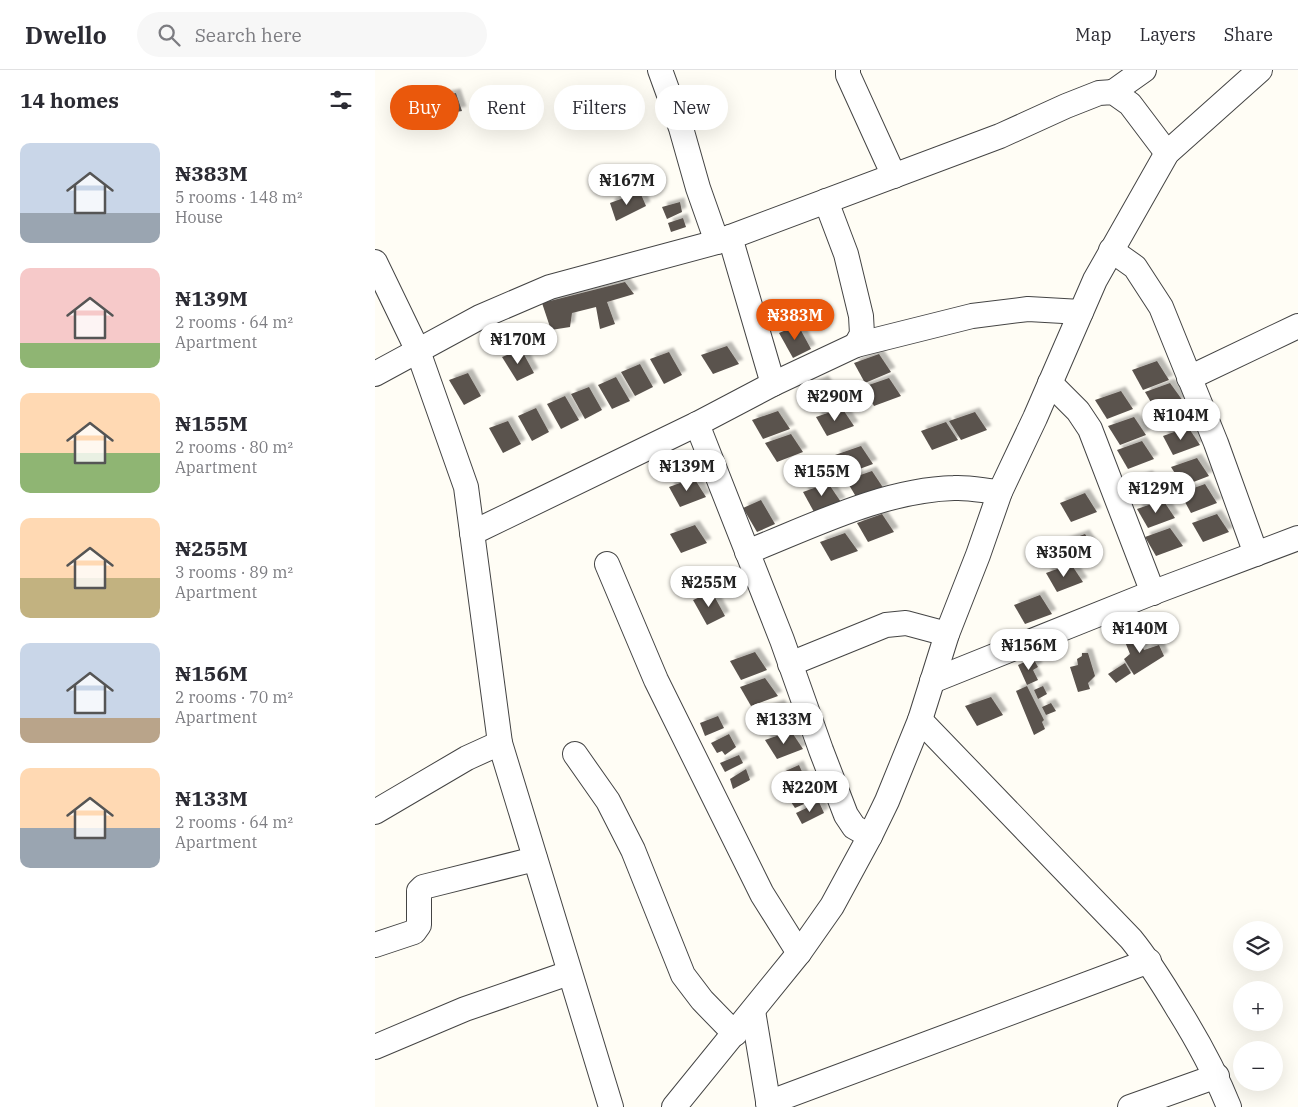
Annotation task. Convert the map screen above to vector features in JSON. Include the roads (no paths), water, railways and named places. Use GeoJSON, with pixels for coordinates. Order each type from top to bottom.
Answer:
{"type":"FeatureCollection","features":[{"type":"Feature","properties":{"kind":"street"},"geometry":{"type":"LineString","coordinates":[[660,70],[681,128],[698,188],[723,239],[773,384]]}},
{"type":"Feature","properties":{"kind":"street"},"geometry":{"type":"LineString","coordinates":[[848,70],[848,75],[894,176]]}},
{"type":"Feature","properties":{"kind":"street"},"geometry":{"type":"LineString","coordinates":[[375,374],[480,317],[550,287],[723,239],[1000,136],[1099,93],[1113,92],[1144,70]]}},
{"type":"Feature","properties":{"kind":"street"},"geometry":{"type":"LineString","coordinates":[[674,1107],[799,953],[832,906],[887,801],[920,720],[947,634],[1000,492],[1095,280],[1167,153],[1253,73]]}},
{"type":"Feature","properties":{"kind":"street"},"geometry":{"type":"LineString","coordinates":[[1113,92],[1130,104],[1167,153]]}},
{"type":"Feature","properties":{"kind":"street"},"geometry":{"type":"LineString","coordinates":[[826,201],[847,254],[861,316],[862,334],[856,345]]}},
{"type":"Feature","properties":{"kind":"street"},"geometry":{"type":"LineString","coordinates":[[1111,250],[1135,267],[1161,307],[1216,443],[1256,554]]}},
{"type":"Feature","properties":{"kind":"street"},"geometry":{"type":"LineString","coordinates":[[375,262],[418,350],[465,487],[500,743],[611,1107]]}},
{"type":"Feature","properties":{"kind":"street"},"geometry":{"type":"LineString","coordinates":[[472,533],[856,345],[972,316],[1028,309],[1081,312]]}},
{"type":"Feature","properties":{"kind":"street"},"geometry":{"type":"LineString","coordinates":[[1189,378],[1295,334]]}},
{"type":"Feature","properties":{"kind":"street"},"geometry":{"type":"LineString","coordinates":[[1050,383],[1079,412],[1090,429],[1153,593]]}},
{"type":"Feature","properties":{"kind":"street"},"geometry":{"type":"LineString","coordinates":[[697,424],[791,664],[821,750],[847,815],[854,827],[869,836]]}},
{"type":"Feature","properties":{"kind":"street"},"geometry":{"type":"LineString","coordinates":[[747,552],[893,496],[956,488],[1000,492]]}},
{"type":"Feature","properties":{"kind":"street"},"geometry":{"type":"LineString","coordinates":[[932,681],[1153,593],[1298,538]]}},
{"type":"Feature","properties":{"kind":"street"},"geometry":{"type":"LineString","coordinates":[[607,564],[656,680],[762,894],[799,953]]}},
{"type":"Feature","properties":{"kind":"street"},"geometry":{"type":"LineString","coordinates":[[791,664],[886,625],[907,623],[947,634]]}},
{"type":"Feature","properties":{"kind":"street"},"geometry":{"type":"LineString","coordinates":[[920,720],[1131,939],[1149,961],[1202,1048],[1217,1076],[1229,1107]]}},
{"type":"Feature","properties":{"kind":"street"},"geometry":{"type":"LineString","coordinates":[[375,812],[467,758],[500,743]]}},
{"type":"Feature","properties":{"kind":"street"},"geometry":{"type":"LineString","coordinates":[[575,754],[608,800],[633,850],[683,975],[703,1000],[735,1034]]}},
{"type":"Feature","properties":{"kind":"street"},"geometry":{"type":"LineString","coordinates":[[375,944],[414,932],[419,925],[419,891],[423,887],[535,860]]}},
{"type":"Feature","properties":{"kind":"street"},"geometry":{"type":"LineString","coordinates":[[753,1011],[768,1105],[1149,961]]}},
{"type":"Feature","properties":{"kind":"street"},"geometry":{"type":"LineString","coordinates":[[375,1047],[465,1009],[569,973]]}},
{"type":"Feature","properties":{"kind":"street"},"geometry":{"type":"LineString","coordinates":[[1130,1107],[1217,1076]]}}]}
